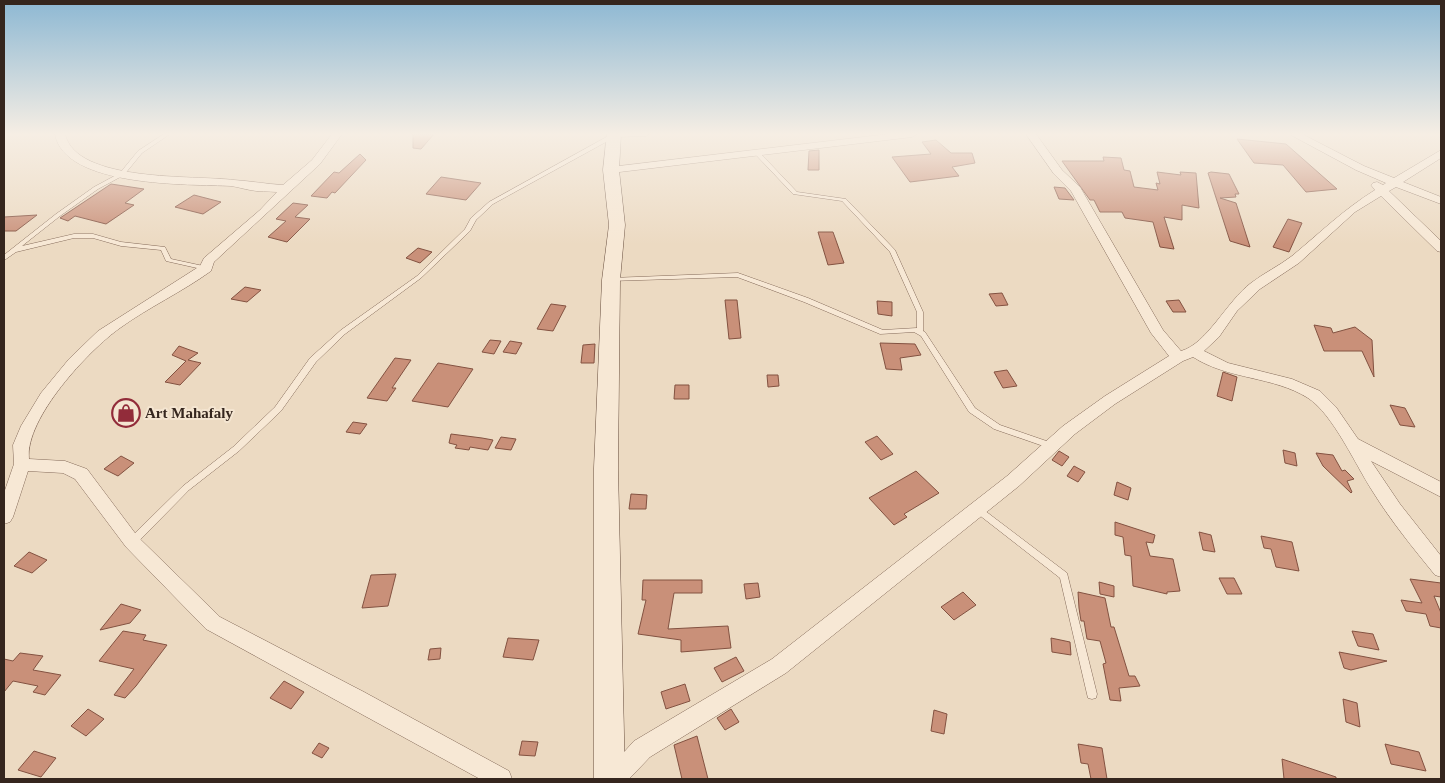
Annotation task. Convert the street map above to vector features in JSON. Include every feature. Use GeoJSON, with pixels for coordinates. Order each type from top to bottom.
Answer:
{"type":"FeatureCollection","features":[{"type":"Feature","properties":{"kind":"main road"},"geometry":{"type":"LineString","coordinates":[[610,779],[606,468],[611,280],[617,225],[611,171]]}},
{"type":"Feature","properties":{"kind":"street"},"geometry":{"type":"LineString","coordinates":[[105,171],[122,174],[286,189]]}},
{"type":"Feature","properties":{"kind":"street"},"geometry":{"type":"LineString","coordinates":[[4,517],[22,464],[20,446],[29,425],[48,394],[86,351],[112,327],[206,268],[208,261],[264,212],[307,171]]}},
{"type":"Feature","properties":{"kind":"street"},"geometry":{"type":"LineString","coordinates":[[1057,171],[1076,189],[1158,333],[1178,357]]}},
{"type":"Feature","properties":{"kind":"street"},"geometry":{"type":"LineString","coordinates":[[1364,171],[1389,187],[1441,248]]}},
{"type":"Feature","properties":{"kind":"street"},"geometry":{"type":"LineString","coordinates":[[614,779],[642,749],[779,666],[1013,481],[1052,446],[1110,400],[1178,357],[1195,352],[1214,334],[1232,308],[1255,286],[1295,260],[1351,210],[1414,171]]}},
{"type":"Feature","properties":{"kind":"street"},"geometry":{"type":"LineString","coordinates":[[1389,187],[1441,201]]}},
{"type":"Feature","properties":{"kind":"street"},"geometry":{"type":"LineString","coordinates":[[1195,352],[1208,362],[1301,388],[1316,395],[1328,407],[1395,510],[1441,569]]}},
{"type":"Feature","properties":{"kind":"street"},"geometry":{"type":"LineString","coordinates":[[1350,442],[1441,490]]}},
{"type":"Feature","properties":{"kind":"street"},"geometry":{"type":"LineString","coordinates":[[22,464],[41,467],[65,467],[81,474],[132,542],[213,623],[357,699],[500,779]]}},
{"type":"Feature","properties":{"kind":"lane"},"geometry":{"type":"LineString","coordinates":[[4,258],[96,188],[125,171]]}},
{"type":"Feature","properties":{"kind":"lane"},"geometry":{"type":"LineString","coordinates":[[132,542],[186,488],[236,449],[278,409],[313,360],[337,337],[419,277],[468,230],[473,220],[491,202],[549,171]]}},
{"type":"Feature","properties":{"kind":"lane"},"geometry":{"type":"LineString","coordinates":[[774,171],[795,193],[844,200],[893,251],[920,312],[920,333]]}},
{"type":"Feature","properties":{"kind":"lane"},"geometry":{"type":"LineString","coordinates":[[13,251],[74,236],[92,236],[121,244],[163,248],[168,260],[206,268]]}},
{"type":"Feature","properties":{"kind":"lane"},"geometry":{"type":"LineString","coordinates":[[611,280],[738,275],[797,296],[882,332],[915,330],[920,333],[944,365],[972,410],[997,427],[1052,446]]}},
{"type":"Feature","properties":{"kind":"lane"},"geometry":{"type":"LineString","coordinates":[[977,509],[1064,576],[1092,694]]}},
{"type":"Feature","properties":{"kind":"building"},"geometry":{"type":"Polygon","coordinates":[[[342,171],[356,171],[335,193],[332,192],[327,198],[311,196],[334,172],[339,173],[342,171]]]}},
{"type":"Feature","properties":{"kind":"building"},"geometry":{"type":"Polygon","coordinates":[[[902,171],[955,171],[959,176],[910,182],[902,171]]]}},
{"type":"Feature","properties":{"kind":"building"},"geometry":{"type":"Polygon","coordinates":[[[1069,171],[1130,171],[1134,187],[1158,190],[1156,183],[1160,184],[1157,172],[1181,175],[1180,172],[1196,173],[1199,208],[1182,205],[1182,220],[1164,217],[1174,249],[1160,247],[1153,222],[1125,218],[1122,212],[1100,212],[1094,200],[1090,200],[1069,171]]]}},
{"type":"Feature","properties":{"kind":"building"},"geometry":{"type":"Polygon","coordinates":[[[1288,171],[1316,171],[1337,189],[1306,192],[1288,171]]]}},
{"type":"Feature","properties":{"kind":"building"},"geometry":{"type":"Polygon","coordinates":[[[1208,173],[1229,174],[1239,194],[1235,194],[1236,197],[1220,198],[1236,203],[1250,247],[1230,241],[1208,173]]]}},
{"type":"Feature","properties":{"kind":"building"},"geometry":{"type":"Polygon","coordinates":[[[441,177],[481,183],[466,200],[426,194],[441,177]]]}},
{"type":"Feature","properties":{"kind":"building"},"geometry":{"type":"Polygon","coordinates":[[[111,184],[144,189],[125,203],[134,205],[106,224],[75,216],[68,221],[60,218],[111,184]]]}},
{"type":"Feature","properties":{"kind":"building"},"geometry":{"type":"Polygon","coordinates":[[[1054,187],[1065,188],[1074,200],[1059,199],[1054,187]]]}},
{"type":"Feature","properties":{"kind":"building"},"geometry":{"type":"Polygon","coordinates":[[[194,195],[221,202],[203,214],[175,207],[194,195]]]}},
{"type":"Feature","properties":{"kind":"building"},"geometry":{"type":"Polygon","coordinates":[[[293,203],[308,205],[295,217],[310,219],[287,242],[268,237],[286,221],[276,219],[293,203]]]}},
{"type":"Feature","properties":{"kind":"building"},"geometry":{"type":"Polygon","coordinates":[[[37,215],[16,231],[4,231],[4,217],[37,215]]]}},
{"type":"Feature","properties":{"kind":"building"},"geometry":{"type":"Polygon","coordinates":[[[1288,219],[1302,223],[1289,252],[1273,247],[1288,219]]]}},
{"type":"Feature","properties":{"kind":"building"},"geometry":{"type":"Polygon","coordinates":[[[818,232],[833,232],[844,263],[828,265],[818,232]]]}},
{"type":"Feature","properties":{"kind":"building"},"geometry":{"type":"Polygon","coordinates":[[[418,248],[432,252],[420,263],[406,258],[418,248]]]}},
{"type":"Feature","properties":{"kind":"building"},"geometry":{"type":"Polygon","coordinates":[[[245,287],[261,290],[247,302],[231,299],[245,287]]]}},
{"type":"Feature","properties":{"kind":"building"},"geometry":{"type":"Polygon","coordinates":[[[1002,293],[1008,305],[996,306],[989,294],[1002,293]]]}},
{"type":"Feature","properties":{"kind":"building"},"geometry":{"type":"Polygon","coordinates":[[[725,300],[737,300],[741,338],[729,339],[725,300]]]}},
{"type":"Feature","properties":{"kind":"building"},"geometry":{"type":"Polygon","coordinates":[[[1179,300],[1186,312],[1173,312],[1166,301],[1179,300]]]}},
{"type":"Feature","properties":{"kind":"building"},"geometry":{"type":"Polygon","coordinates":[[[877,301],[892,302],[892,316],[878,314],[877,301]]]}},
{"type":"Feature","properties":{"kind":"building"},"geometry":{"type":"Polygon","coordinates":[[[551,304],[566,306],[553,331],[537,329],[551,304]]]}},
{"type":"Feature","properties":{"kind":"building"},"geometry":{"type":"Polygon","coordinates":[[[1314,325],[1331,328],[1333,333],[1355,327],[1372,340],[1374,377],[1362,351],[1324,351],[1314,325]]]}},
{"type":"Feature","properties":{"kind":"building"},"geometry":{"type":"Polygon","coordinates":[[[490,340],[501,341],[494,354],[482,352],[490,340]]]}},
{"type":"Feature","properties":{"kind":"building"},"geometry":{"type":"Polygon","coordinates":[[[510,341],[522,343],[516,354],[503,352],[510,341]]]}},
{"type":"Feature","properties":{"kind":"building"},"geometry":{"type":"Polygon","coordinates":[[[880,343],[915,344],[921,355],[900,358],[902,370],[886,369],[880,343]]]}},
{"type":"Feature","properties":{"kind":"building"},"geometry":{"type":"Polygon","coordinates":[[[595,344],[594,363],[581,363],[583,345],[595,344]]]}},
{"type":"Feature","properties":{"kind":"building"},"geometry":{"type":"Polygon","coordinates":[[[179,346],[198,353],[188,360],[201,363],[180,385],[165,382],[186,361],[172,355],[179,346]]]}},
{"type":"Feature","properties":{"kind":"building"},"geometry":{"type":"Polygon","coordinates":[[[395,358],[411,360],[392,388],[396,388],[387,401],[367,398],[395,358]]]}},
{"type":"Feature","properties":{"kind":"building"},"geometry":{"type":"Polygon","coordinates":[[[438,363],[473,369],[448,407],[412,401],[438,363]]]}},
{"type":"Feature","properties":{"kind":"building"},"geometry":{"type":"Polygon","coordinates":[[[1007,370],[1017,386],[1003,388],[994,372],[1007,370]]]}},
{"type":"Feature","properties":{"kind":"building"},"geometry":{"type":"Polygon","coordinates":[[[1223,372],[1237,377],[1232,401],[1217,396],[1223,372]]]}},
{"type":"Feature","properties":{"kind":"building"},"geometry":{"type":"Polygon","coordinates":[[[767,375],[778,375],[779,386],[768,387],[767,375]]]}},
{"type":"Feature","properties":{"kind":"building"},"geometry":{"type":"Polygon","coordinates":[[[675,385],[689,385],[689,399],[674,399],[675,385]]]}},
{"type":"Feature","properties":{"kind":"building"},"geometry":{"type":"Polygon","coordinates":[[[1390,405],[1405,408],[1415,427],[1400,425],[1390,405]]]}},
{"type":"Feature","properties":{"kind":"building"},"geometry":{"type":"Polygon","coordinates":[[[353,422],[367,424],[360,434],[346,432],[353,422]]]}},
{"type":"Feature","properties":{"kind":"building"},"geometry":{"type":"Polygon","coordinates":[[[451,434],[493,440],[488,450],[470,447],[469,450],[455,448],[457,445],[449,443],[451,434]]]}},
{"type":"Feature","properties":{"kind":"building"},"geometry":{"type":"Polygon","coordinates":[[[877,436],[893,454],[881,460],[865,442],[877,436]]]}},
{"type":"Feature","properties":{"kind":"building"},"geometry":{"type":"Polygon","coordinates":[[[501,437],[516,439],[511,450],[495,448],[501,437]]]}},
{"type":"Feature","properties":{"kind":"building"},"geometry":{"type":"Polygon","coordinates":[[[1283,450],[1295,453],[1297,466],[1285,463],[1283,450]]]}},
{"type":"Feature","properties":{"kind":"building"},"geometry":{"type":"Polygon","coordinates":[[[1059,451],[1069,457],[1062,466],[1052,460],[1059,451]]]}},
{"type":"Feature","properties":{"kind":"building"},"geometry":{"type":"Polygon","coordinates":[[[1316,453],[1333,455],[1342,471],[1345,470],[1354,479],[1347,481],[1351,493],[1323,466],[1316,453]]]}},
{"type":"Feature","properties":{"kind":"building"},"geometry":{"type":"Polygon","coordinates":[[[121,456],[134,463],[118,476],[104,469],[121,456]]]}},
{"type":"Feature","properties":{"kind":"building"},"geometry":{"type":"Polygon","coordinates":[[[1074,466],[1085,472],[1078,482],[1067,476],[1074,466]]]}},
{"type":"Feature","properties":{"kind":"building"},"geometry":{"type":"Polygon","coordinates":[[[916,471],[939,493],[904,514],[907,517],[894,525],[869,498],[916,471]]]}},
{"type":"Feature","properties":{"kind":"building"},"geometry":{"type":"Polygon","coordinates":[[[1117,482],[1131,488],[1128,500],[1114,495],[1117,482]]]}},
{"type":"Feature","properties":{"kind":"building"},"geometry":{"type":"Polygon","coordinates":[[[631,494],[647,495],[646,509],[629,509],[631,494]]]}},
{"type":"Feature","properties":{"kind":"building"},"geometry":{"type":"Polygon","coordinates":[[[1115,522],[1155,535],[1153,543],[1146,542],[1150,556],[1173,559],[1180,591],[1167,592],[1167,594],[1133,586],[1131,556],[1125,555],[1123,537],[1115,535],[1115,522]]]}},
{"type":"Feature","properties":{"kind":"building"},"geometry":{"type":"Polygon","coordinates":[[[1199,532],[1211,535],[1215,552],[1203,550],[1199,532]]]}},
{"type":"Feature","properties":{"kind":"building"},"geometry":{"type":"Polygon","coordinates":[[[1261,536],[1292,542],[1299,571],[1276,567],[1271,549],[1264,548],[1261,536]]]}},
{"type":"Feature","properties":{"kind":"building"},"geometry":{"type":"Polygon","coordinates":[[[29,552],[47,560],[32,573],[14,566],[29,552]]]}},
{"type":"Feature","properties":{"kind":"building"},"geometry":{"type":"Polygon","coordinates":[[[396,574],[388,606],[362,608],[371,575],[396,574]]]}},
{"type":"Feature","properties":{"kind":"building"},"geometry":{"type":"Polygon","coordinates":[[[1219,578],[1234,578],[1242,594],[1227,594],[1219,578]]]}},
{"type":"Feature","properties":{"kind":"building"},"geometry":{"type":"Polygon","coordinates":[[[1410,579],[1441,583],[1441,597],[1434,596],[1441,613],[1441,628],[1430,626],[1426,614],[1406,611],[1401,600],[1422,603],[1410,579]]]}},
{"type":"Feature","properties":{"kind":"building"},"geometry":{"type":"Polygon","coordinates":[[[643,580],[702,580],[702,593],[674,593],[668,629],[728,626],[731,648],[681,652],[681,640],[638,634],[646,600],[642,600],[643,580]]]}},
{"type":"Feature","properties":{"kind":"building"},"geometry":{"type":"Polygon","coordinates":[[[1099,582],[1114,586],[1114,597],[1100,594],[1099,582]]]}},
{"type":"Feature","properties":{"kind":"building"},"geometry":{"type":"Polygon","coordinates":[[[758,583],[760,597],[746,599],[744,584],[758,583]]]}},
{"type":"Feature","properties":{"kind":"building"},"geometry":{"type":"Polygon","coordinates":[[[963,592],[976,605],[954,620],[941,607],[963,592]]]}},
{"type":"Feature","properties":{"kind":"building"},"geometry":{"type":"Polygon","coordinates":[[[1078,592],[1105,598],[1111,627],[1114,627],[1129,676],[1135,676],[1140,686],[1119,688],[1121,701],[1110,700],[1103,664],[1106,663],[1100,641],[1087,639],[1084,621],[1081,621],[1078,592]]]}},
{"type":"Feature","properties":{"kind":"building"},"geometry":{"type":"Polygon","coordinates":[[[121,604],[141,610],[130,623],[100,630],[121,604]]]}},
{"type":"Feature","properties":{"kind":"building"},"geometry":{"type":"Polygon","coordinates":[[[123,631],[146,635],[143,640],[167,645],[125,698],[114,695],[134,669],[99,661],[123,631]]]}},
{"type":"Feature","properties":{"kind":"building"},"geometry":{"type":"Polygon","coordinates":[[[1352,631],[1373,634],[1379,650],[1358,646],[1352,631]]]}},
{"type":"Feature","properties":{"kind":"building"},"geometry":{"type":"Polygon","coordinates":[[[508,638],[539,640],[533,660],[503,657],[508,638]]]}},
{"type":"Feature","properties":{"kind":"building"},"geometry":{"type":"Polygon","coordinates":[[[1051,638],[1070,642],[1071,655],[1052,652],[1051,638]]]}},
{"type":"Feature","properties":{"kind":"building"},"geometry":{"type":"Polygon","coordinates":[[[441,648],[440,659],[428,660],[430,649],[441,648]]]}},
{"type":"Feature","properties":{"kind":"building"},"geometry":{"type":"Polygon","coordinates":[[[1339,652],[1387,661],[1351,670],[1344,668],[1339,652]]]}},
{"type":"Feature","properties":{"kind":"building"},"geometry":{"type":"Polygon","coordinates":[[[20,653],[43,656],[33,670],[61,675],[45,695],[33,692],[38,686],[13,681],[4,692],[4,659],[13,661],[20,653]]]}},
{"type":"Feature","properties":{"kind":"building"},"geometry":{"type":"Polygon","coordinates":[[[736,657],[744,671],[722,682],[714,668],[736,657]]]}},
{"type":"Feature","properties":{"kind":"building"},"geometry":{"type":"Polygon","coordinates":[[[284,681],[304,692],[291,709],[270,698],[284,681]]]}},
{"type":"Feature","properties":{"kind":"building"},"geometry":{"type":"Polygon","coordinates":[[[685,684],[690,701],[666,709],[661,692],[685,684]]]}},
{"type":"Feature","properties":{"kind":"building"},"geometry":{"type":"Polygon","coordinates":[[[1343,699],[1357,703],[1360,727],[1346,722],[1343,699]]]}},
{"type":"Feature","properties":{"kind":"building"},"geometry":{"type":"Polygon","coordinates":[[[88,709],[104,719],[86,736],[71,726],[88,709]]]}},
{"type":"Feature","properties":{"kind":"building"},"geometry":{"type":"Polygon","coordinates":[[[731,709],[739,722],[725,730],[717,718],[731,709]]]}},
{"type":"Feature","properties":{"kind":"building"},"geometry":{"type":"Polygon","coordinates":[[[934,710],[947,714],[944,734],[931,731],[934,710]]]}},
{"type":"Feature","properties":{"kind":"building"},"geometry":{"type":"Polygon","coordinates":[[[697,736],[708,779],[682,779],[674,745],[697,736]]]}},
{"type":"Feature","properties":{"kind":"building"},"geometry":{"type":"Polygon","coordinates":[[[522,741],[538,742],[535,756],[519,755],[522,741]]]}},
{"type":"Feature","properties":{"kind":"building"},"geometry":{"type":"Polygon","coordinates":[[[319,743],[329,748],[322,758],[312,753],[319,743]]]}},
{"type":"Feature","properties":{"kind":"building"},"geometry":{"type":"Polygon","coordinates":[[[1078,744],[1102,748],[1107,779],[1091,779],[1088,764],[1081,763],[1078,744]]]}},
{"type":"Feature","properties":{"kind":"building"},"geometry":{"type":"Polygon","coordinates":[[[1385,744],[1419,752],[1426,771],[1391,764],[1385,744]]]}},
{"type":"Feature","properties":{"kind":"building"},"geometry":{"type":"Polygon","coordinates":[[[34,751],[56,758],[41,777],[18,770],[34,751]]]}},
{"type":"Feature","properties":{"kind":"building"},"geometry":{"type":"Polygon","coordinates":[[[1282,759],[1336,777],[1336,779],[1284,779],[1282,759]]]}},
{"type":"Feature","properties":{"kind":"place","name":"Art Mahafaly"},"geometry":{"type":"Point","coordinates":[126,413]}}]}
